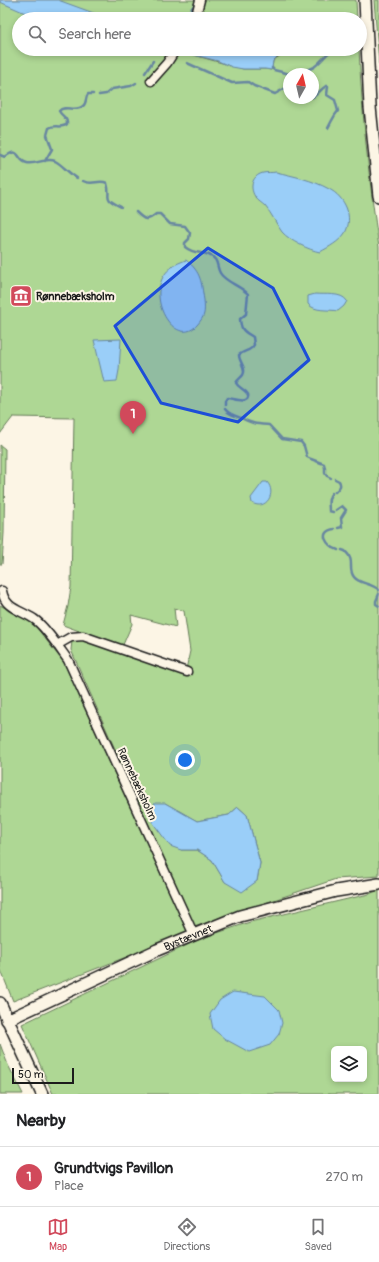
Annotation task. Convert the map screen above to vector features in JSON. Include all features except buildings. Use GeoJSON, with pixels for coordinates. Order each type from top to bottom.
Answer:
{"type":"FeatureCollection","features":[{"type":"Feature","properties":{"kind":"street"},"geometry":{"type":"LineString","coordinates":[[196,12],[200,0]]}},
{"type":"Feature","properties":{"kind":"street"},"geometry":{"type":"LineString","coordinates":[[364,0],[365,12]]}},
{"type":"Feature","properties":{"kind":"street"},"geometry":{"type":"LineString","coordinates":[[367,54],[370,107],[379,196]]}},
{"type":"Feature","properties":{"kind":"street"},"geometry":{"type":"LineString","coordinates":[[151,81],[171,56]]}},
{"type":"Feature","properties":{"kind":"street","name":"Rønnebæksholm"},"geometry":{"type":"LineString","coordinates":[[2,591],[3,598],[9,605],[36,619],[68,660],[194,934]]}},
{"type":"Feature","properties":{"kind":"street"},"geometry":{"type":"LineString","coordinates":[[57,645],[71,636],[83,636],[187,672]]}},
{"type":"Feature","properties":{"kind":"street","name":"Bystævnet"},"geometry":{"type":"LineString","coordinates":[[7,1020],[157,950],[240,916],[336,891],[379,884]]}},
{"type":"Feature","properties":{"kind":"street"},"geometry":{"type":"LineString","coordinates":[[0,1002],[42,1094]]}},
{"type":"Feature","properties":{"kind":"highlighted area"},"geometry":{"type":"Polygon","coordinates":[[[208,248],[273,288],[309,360],[238,422],[161,403],[115,326],[208,248]]]}},
{"type":"Feature","properties":{"kind":"green space"},"geometry":{"type":"Polygon","coordinates":[[[0,0],[198,0],[195,12],[12,12],[12,56],[198,56],[243,69],[271,70],[273,61],[280,56],[359,56],[366,148],[379,247],[379,876],[336,879],[194,927],[71,650],[72,641],[82,639],[185,674],[190,651],[184,611],[174,608],[176,627],[131,615],[132,624],[122,647],[63,625],[71,587],[74,418],[13,417],[0,434],[0,0]],[[165,803],[181,850],[197,850],[212,860],[225,882],[257,881],[260,863],[247,815],[238,807],[229,815],[197,821],[165,803]]]}},
{"type":"Feature","properties":{"kind":"green space"},"geometry":{"type":"Polygon","coordinates":[[[203,0],[356,0],[357,12],[199,12],[203,0]]]}},
{"type":"Feature","properties":{"kind":"green space"},"geometry":{"type":"Polygon","coordinates":[[[374,0],[379,0],[379,64],[374,0]]]}},
{"type":"Feature","properties":{"kind":"green space"},"geometry":{"type":"Polygon","coordinates":[[[0,445],[5,449],[2,564],[0,564],[0,445]]]}},
{"type":"Feature","properties":{"kind":"green space"},"geometry":{"type":"Polygon","coordinates":[[[0,605],[34,624],[64,663],[188,933],[13,1001],[0,968],[0,605]]]}},
{"type":"Feature","properties":{"kind":"green space"},"geometry":{"type":"Polygon","coordinates":[[[379,890],[379,1094],[53,1094],[22,1024],[202,938],[250,922],[369,894],[379,890]]]}},
{"type":"Feature","properties":{"kind":"green space"},"geometry":{"type":"Polygon","coordinates":[[[0,1044],[8,1065],[23,1094],[0,1094],[0,1044]]]}},
{"type":"Feature","properties":{"kind":"water"},"geometry":{"type":"Polygon","coordinates":[[[0,0],[58,0],[91,12],[23,12],[0,2],[0,0]]]}},
{"type":"Feature","properties":{"kind":"water"},"geometry":{"type":"Polygon","coordinates":[[[198,56],[278,56],[273,61],[271,70],[243,69],[232,67],[218,61],[198,56]]]}},
{"type":"Feature","properties":{"kind":"water"},"geometry":{"type":"Polygon","coordinates":[[[276,172],[316,183],[329,189],[340,197],[346,208],[349,220],[348,227],[340,239],[320,252],[300,245],[282,232],[265,206],[256,198],[252,191],[252,183],[256,177],[265,173],[276,172]]]}},
{"type":"Feature","properties":{"kind":"water"},"geometry":{"type":"Polygon","coordinates":[[[186,260],[195,269],[200,278],[204,300],[203,317],[197,325],[188,331],[179,330],[171,324],[164,314],[160,302],[159,289],[163,277],[172,267],[186,260]]]}},
{"type":"Feature","properties":{"kind":"water"},"geometry":{"type":"Polygon","coordinates":[[[315,294],[337,295],[345,298],[347,301],[338,311],[318,309],[311,307],[308,304],[308,296],[315,294]]]}},
{"type":"Feature","properties":{"kind":"water"},"geometry":{"type":"Polygon","coordinates":[[[121,339],[117,381],[104,382],[94,340],[121,339]]]}},
{"type":"Feature","properties":{"kind":"water"},"geometry":{"type":"Polygon","coordinates":[[[263,482],[267,482],[270,486],[270,496],[266,503],[257,505],[252,503],[251,498],[263,482]]]}},
{"type":"Feature","properties":{"kind":"water"},"geometry":{"type":"Polygon","coordinates":[[[155,803],[165,803],[197,821],[229,815],[238,807],[247,815],[260,863],[257,881],[242,892],[225,882],[212,860],[197,850],[181,850],[170,846],[153,823],[152,810],[155,803]]]}},
{"type":"Feature","properties":{"kind":"water"},"geometry":{"type":"Polygon","coordinates":[[[233,992],[265,996],[279,1010],[282,1023],[279,1034],[270,1045],[249,1052],[225,1039],[213,1029],[210,1014],[220,1000],[233,992]]]}},
{"type":"Feature","properties":{"kind":"waterway"},"geometry":{"type":"LineString","coordinates":[[189,12],[195,4]]}},
{"type":"Feature","properties":{"kind":"waterway"},"geometry":{"type":"LineString","coordinates":[[312,68],[325,56]]}},
{"type":"Feature","properties":{"kind":"waterway"},"geometry":{"type":"LineString","coordinates":[[145,73],[153,61]]}},
{"type":"Feature","properties":{"kind":"waterway"},"geometry":{"type":"LineString","coordinates":[[187,63],[232,83],[248,82],[254,86],[275,94],[283,89]]}},
{"type":"Feature","properties":{"kind":"waterway"},"geometry":{"type":"LineString","coordinates":[[272,68],[283,72]]}},
{"type":"Feature","properties":{"kind":"waterway"},"geometry":{"type":"LineString","coordinates":[[99,95],[106,94],[112,89],[131,86],[136,83]]}},
{"type":"Feature","properties":{"kind":"waterway"},"geometry":{"type":"LineString","coordinates":[[319,91],[328,86],[327,95],[335,100],[338,111],[328,128]]}},
{"type":"Feature","properties":{"kind":"waterway"},"geometry":{"type":"LineString","coordinates":[[45,161],[52,149],[47,135],[49,128],[67,124],[66,118],[59,111],[64,108],[80,108],[85,103],[88,94],[93,94]]}},
{"type":"Feature","properties":{"kind":"waterway"},"geometry":{"type":"LineString","coordinates":[[0,155],[5,157],[16,153],[21,160],[27,163],[52,160],[61,165],[77,178]]}},
{"type":"Feature","properties":{"kind":"waterway"},"geometry":{"type":"LineString","coordinates":[[83,181],[90,183],[107,183],[109,199],[121,207]]}},
{"type":"Feature","properties":{"kind":"waterway"},"geometry":{"type":"LineString","coordinates":[[136,212],[141,217],[146,219],[156,214],[160,214],[170,224],[185,226],[190,233],[189,239],[185,243],[185,247],[192,251],[212,257],[216,261],[222,276],[248,294],[246,314],[240,319],[241,326],[253,337],[254,345],[251,349],[239,355],[244,372],[236,383],[248,394],[248,396],[245,400],[227,398],[225,405]]}},
{"type":"Feature","properties":{"kind":"waterway"},"geometry":{"type":"LineString","coordinates":[[225,409],[230,414],[248,421],[269,425],[282,439],[301,442],[304,446],[307,457],[324,464],[325,473],[331,478]]}},
{"type":"Feature","properties":{"kind":"waterway"},"geometry":{"type":"LineString","coordinates":[[335,479],[339,481],[340,484],[339,488],[335,492]]}},
{"type":"Feature","properties":{"kind":"waterway"},"geometry":{"type":"LineString","coordinates":[[332,493],[329,497],[329,511],[333,512]]}},
{"type":"Feature","properties":{"kind":"waterway"},"geometry":{"type":"LineString","coordinates":[[336,510],[342,506],[346,510],[341,518],[342,527],[338,528]]}},
{"type":"Feature","properties":{"kind":"waterway"},"geometry":{"type":"LineString","coordinates":[[334,529],[326,533],[325,536],[327,542],[338,550]]}},
{"type":"Feature","properties":{"kind":"waterway"},"geometry":{"type":"LineString","coordinates":[[342,550],[345,551],[350,558],[351,571],[354,577],[359,581],[379,590]]}},
{"type":"Feature","properties":{"kind":"waterway"},"geometry":{"type":"LineString","coordinates":[[379,594],[376,601],[376,604],[379,606]]}},
{"type":"Feature","properties":{"kind":"place","name":"Rønnebæksholm"},"geometry":{"type":"Point","coordinates":[21,296]}},
{"type":"Feature","properties":{"kind":"place","name":"Grundtvigs Pavillon"},"geometry":{"type":"Point","coordinates":[133,434]}}]}
